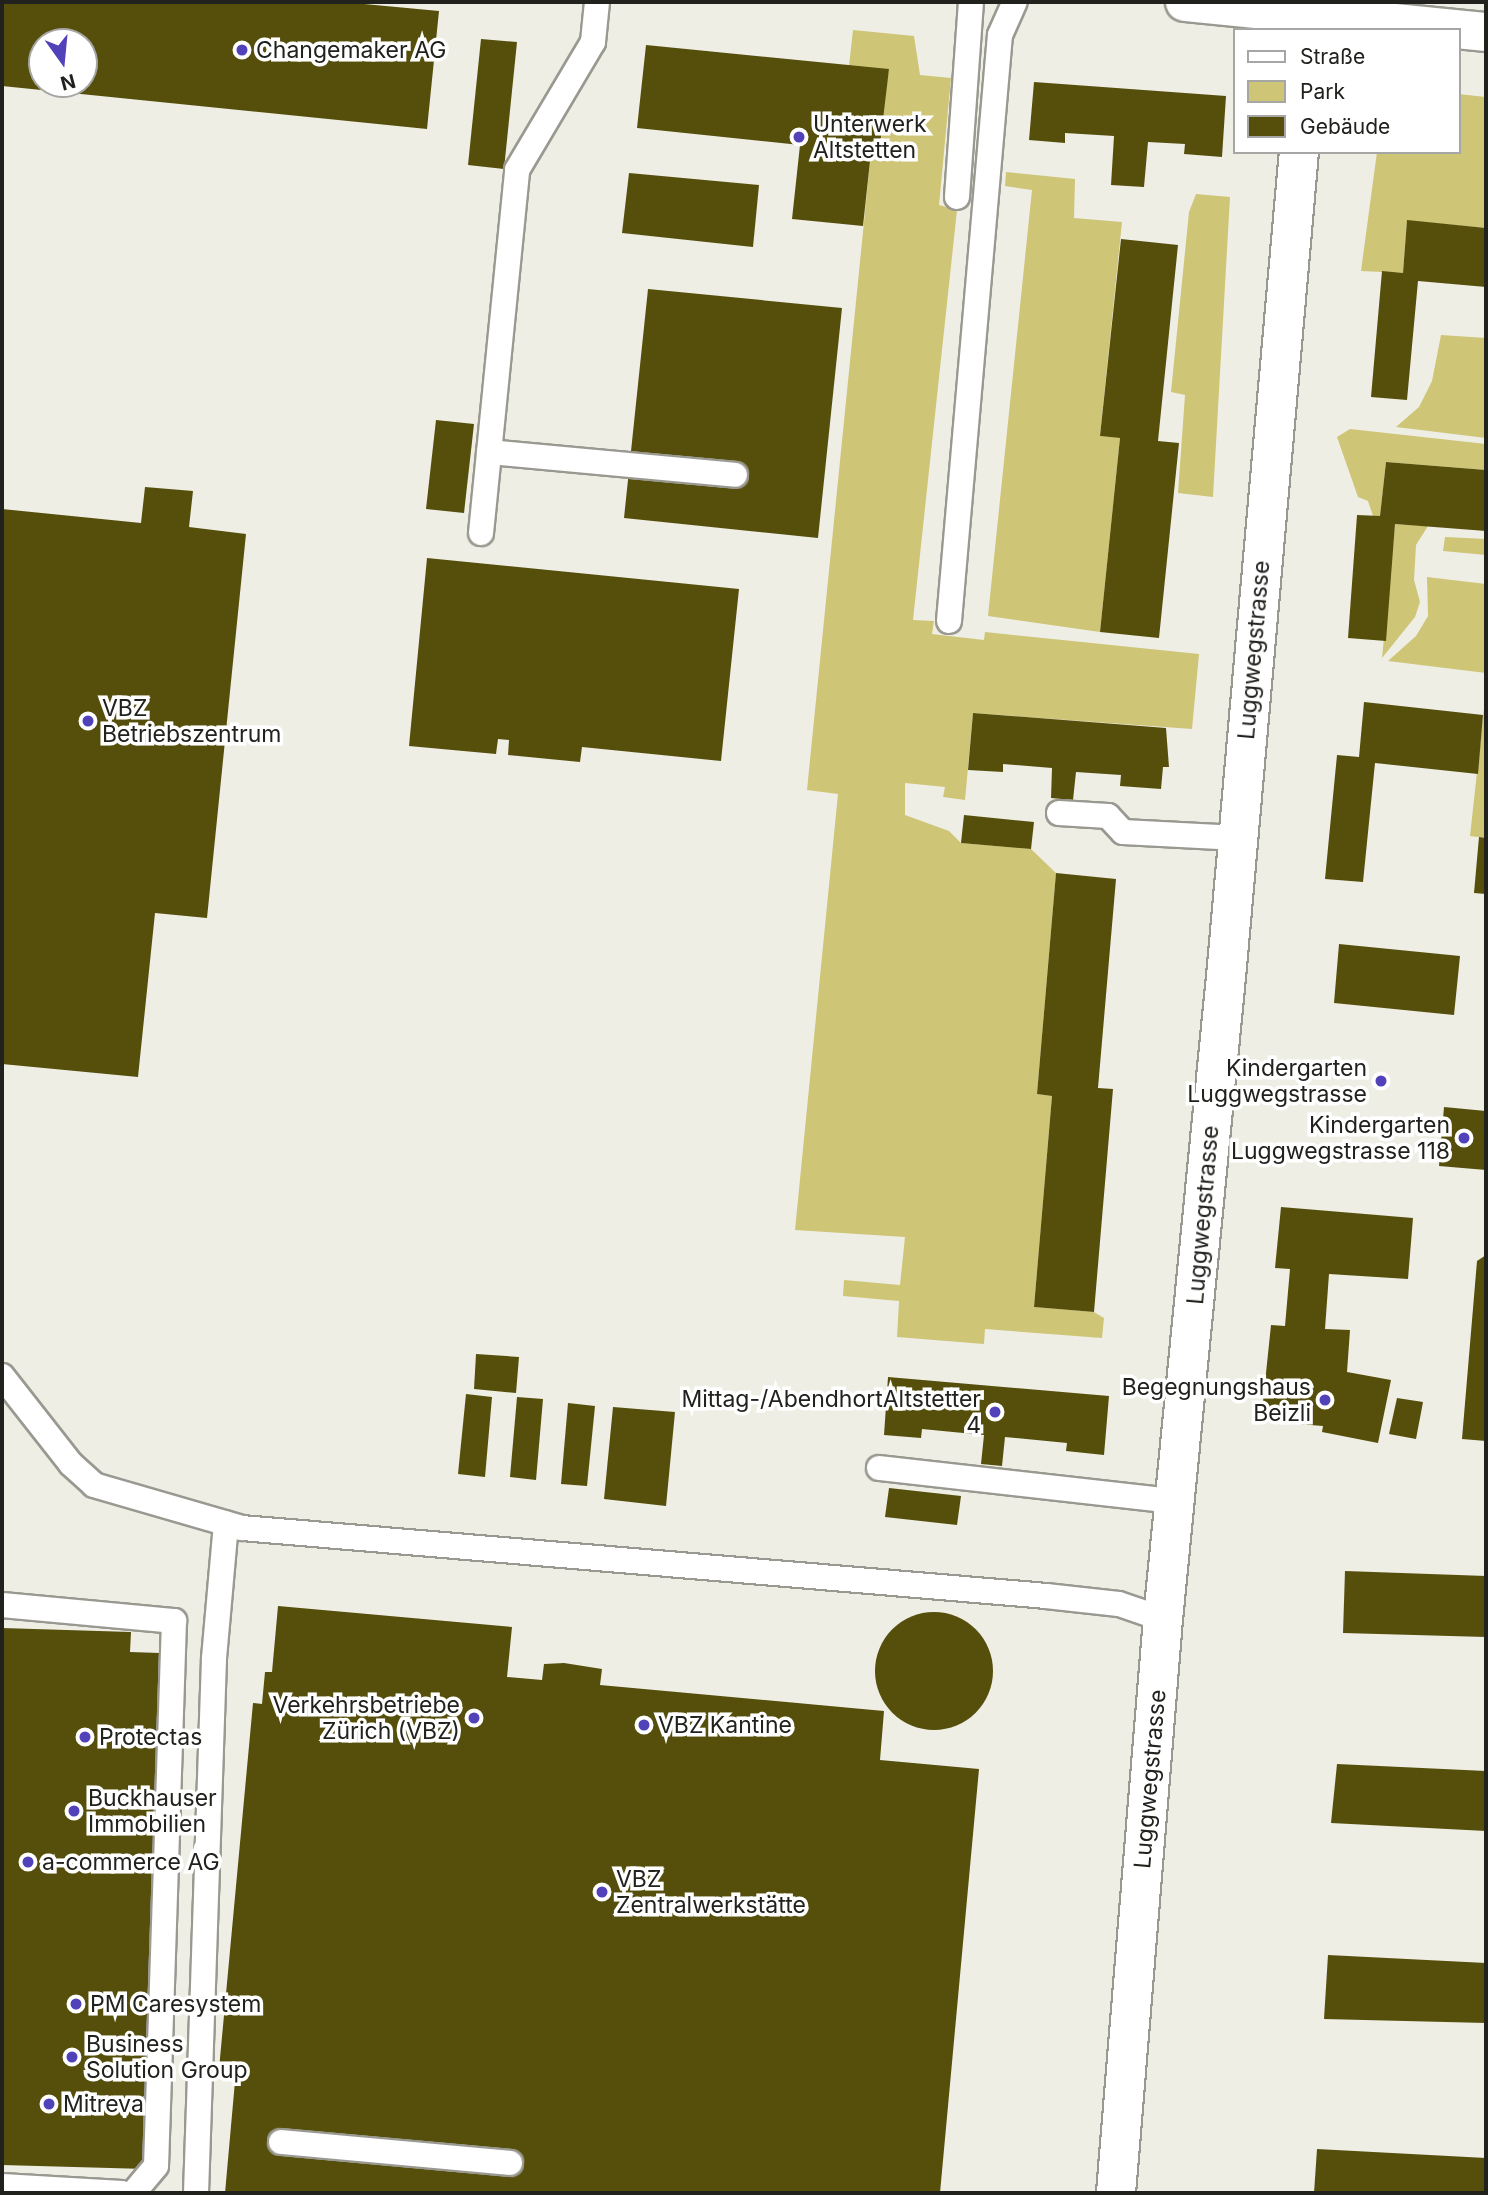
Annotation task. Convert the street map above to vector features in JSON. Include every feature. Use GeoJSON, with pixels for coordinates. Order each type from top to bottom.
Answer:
{"type":"FeatureCollection","features":[{"type":"Feature","properties":{"kind":"street"},"geometry":{"type":"LineString","coordinates":[[1185,2],[1310,23],[1408,28]]}},
{"type":"Feature","properties":{"kind":"street"},"geometry":{"type":"LineString","coordinates":[[1460,31],[1486,32]]}},
{"type":"Feature","properties":{"kind":"street","name":"Luggwegstrasse"},"geometry":{"type":"LineString","coordinates":[[1116,2193],[1163,1619],[1238,838],[1299,154]]}},
{"type":"Feature","properties":{"kind":"lane"},"geometry":{"type":"LineString","coordinates":[[481,533],[517,170],[593,42],[597,2]]}},
{"type":"Feature","properties":{"kind":"lane"},"geometry":{"type":"LineString","coordinates":[[957,197],[971,2]]}},
{"type":"Feature","properties":{"kind":"lane"},"geometry":{"type":"LineString","coordinates":[[949,621],[1000,36],[1015,2]]}},
{"type":"Feature","properties":{"kind":"lane"},"geometry":{"type":"LineString","coordinates":[[489,452],[735,475]]}},
{"type":"Feature","properties":{"kind":"lane"},"geometry":{"type":"LineString","coordinates":[[1059,813],[1108,816],[1123,832],[1238,838]]}},
{"type":"Feature","properties":{"kind":"lane"},"geometry":{"type":"LineString","coordinates":[[2,1376],[71,1464],[94,1485],[226,1524],[671,1561],[750,1574],[1046,1596],[1119,1604],[1163,1619]]}},
{"type":"Feature","properties":{"kind":"lane"},"geometry":{"type":"LineString","coordinates":[[878,1468],[1175,1501]]}},
{"type":"Feature","properties":{"kind":"lane"},"geometry":{"type":"LineString","coordinates":[[196,2193],[214,1658],[226,1524]]}},
{"type":"Feature","properties":{"kind":"lane"},"geometry":{"type":"LineString","coordinates":[[2,1605],[174,1621],[156,2166],[133,2193]]}},
{"type":"Feature","properties":{"kind":"lane"},"geometry":{"type":"LineString","coordinates":[[281,2142],[510,2163]]}},
{"type":"Feature","properties":{"kind":"lane"},"geometry":{"type":"LineString","coordinates":[[2,2186],[122,2193]]}},
{"type":"Feature","properties":{"kind":"green space"},"geometry":{"type":"Polygon","coordinates":[[[853,30],[914,36],[920,75],[951,78],[939,205],[957,210],[913,620],[934,621],[932,634],[984,640],[985,632],[1199,654],[1192,729],[973,713],[965,800],[943,797],[945,787],[905,783],[905,815],[949,831],[961,843],[1031,849],[1056,873],[1037,1094],[1052,1096],[1034,1307],[1094,1312],[1104,1318],[1102,1338],[985,1329],[984,1344],[897,1337],[899,1301],[843,1296],[844,1280],[900,1285],[905,1237],[795,1230],[838,794],[807,790],[871,152],[889,70],[849,66],[853,30]]]}},
{"type":"Feature","properties":{"kind":"green space"},"geometry":{"type":"Polygon","coordinates":[[[1460,94],[1486,97],[1486,228],[1407,221],[1403,273],[1361,271],[1377,154],[1460,154],[1460,94]]]}},
{"type":"Feature","properties":{"kind":"green space"},"geometry":{"type":"Polygon","coordinates":[[[1006,172],[1075,179],[1074,218],[1122,222],[1100,436],[1120,438],[1100,632],[988,616],[1032,190],[1005,186],[1006,172]]]}},
{"type":"Feature","properties":{"kind":"green space"},"geometry":{"type":"Polygon","coordinates":[[[1196,194],[1230,197],[1213,497],[1178,493],[1185,395],[1171,392],[1189,212],[1196,194]]]}},
{"type":"Feature","properties":{"kind":"green space"},"geometry":{"type":"Polygon","coordinates":[[[1441,335],[1486,338],[1486,438],[1396,427],[1419,407],[1432,381],[1441,335]]]}},
{"type":"Feature","properties":{"kind":"green space"},"geometry":{"type":"Polygon","coordinates":[[[1350,429],[1486,444],[1486,470],[1386,462],[1380,516],[1373,516],[1368,501],[1358,497],[1337,437],[1350,429]]]}},
{"type":"Feature","properties":{"kind":"green space"},"geometry":{"type":"Polygon","coordinates":[[[1395,524],[1428,526],[1416,545],[1414,580],[1420,602],[1415,617],[1382,658],[1395,524]]]}},
{"type":"Feature","properties":{"kind":"green space"},"geometry":{"type":"Polygon","coordinates":[[[1445,537],[1486,539],[1486,555],[1443,551],[1445,537]]]}},
{"type":"Feature","properties":{"kind":"green space"},"geometry":{"type":"Polygon","coordinates":[[[1427,577],[1486,584],[1486,673],[1388,661],[1416,636],[1428,616],[1427,577]]]}},
{"type":"Feature","properties":{"kind":"green space"},"geometry":{"type":"Polygon","coordinates":[[[1486,690],[1486,838],[1470,836],[1486,690]]]}},
{"type":"Feature","properties":{"kind":"building"},"geometry":{"type":"Polygon","coordinates":[[[2,2],[343,2],[439,11],[427,129],[98,96],[98,28],[28,28],[28,89],[2,86],[2,2]]]}},
{"type":"Feature","properties":{"kind":"building"},"geometry":{"type":"Polygon","coordinates":[[[481,39],[517,42],[504,169],[468,165],[481,39]]]}},
{"type":"Feature","properties":{"kind":"building","name":"Unterwerk Altstetten"},"geometry":{"type":"Polygon","coordinates":[[[646,45],[889,69],[879,153],[871,152],[863,226],[792,219],[800,145],[637,128],[646,45]]]}},
{"type":"Feature","properties":{"kind":"building"},"geometry":{"type":"Polygon","coordinates":[[[1034,82],[1226,96],[1222,157],[1184,154],[1185,144],[1148,142],[1144,187],[1111,185],[1114,136],[1065,133],[1065,143],[1029,140],[1034,82]]]}},
{"type":"Feature","properties":{"kind":"building"},"geometry":{"type":"Polygon","coordinates":[[[629,173],[759,185],[753,247],[622,233],[629,173]]]}},
{"type":"Feature","properties":{"kind":"building"},"geometry":{"type":"Polygon","coordinates":[[[1407,220],[1486,228],[1486,287],[1418,281],[1407,400],[1371,397],[1382,271],[1403,273],[1407,220]]]}},
{"type":"Feature","properties":{"kind":"building"},"geometry":{"type":"Polygon","coordinates":[[[1121,239],[1178,245],[1158,441],[1179,443],[1159,638],[1100,632],[1120,438],[1100,436],[1121,239]]]}},
{"type":"Feature","properties":{"kind":"building"},"geometry":{"type":"Polygon","coordinates":[[[648,289],[842,308],[818,538],[624,518],[648,289]]]}},
{"type":"Feature","properties":{"kind":"building"},"geometry":{"type":"Polygon","coordinates":[[[436,420],[474,424],[464,513],[426,509],[436,420]]]}},
{"type":"Feature","properties":{"kind":"building"},"geometry":{"type":"Polygon","coordinates":[[[1386,462],[1486,470],[1486,531],[1395,524],[1386,641],[1348,638],[1357,515],[1380,516],[1386,462]]]}},
{"type":"Feature","properties":{"kind":"building","name":"VBZ Betriebszentrum"},"geometry":{"type":"Polygon","coordinates":[[[145,487],[193,491],[189,527],[246,534],[207,918],[155,913],[138,1077],[2,1064],[2,509],[141,523],[145,487]]]}},
{"type":"Feature","properties":{"kind":"building"},"geometry":{"type":"Polygon","coordinates":[[[427,558],[739,589],[721,761],[582,747],[580,762],[508,755],[509,740],[498,739],[496,754],[409,746],[427,558]]]}},
{"type":"Feature","properties":{"kind":"building"},"geometry":{"type":"Polygon","coordinates":[[[1364,702],[1483,715],[1478,774],[1375,763],[1363,882],[1325,879],[1337,755],[1359,757],[1364,702]]]}},
{"type":"Feature","properties":{"kind":"building"},"geometry":{"type":"Polygon","coordinates":[[[973,713],[1166,728],[1169,767],[1163,767],[1161,789],[1120,786],[1121,775],[1076,772],[1073,800],[1051,798],[1052,768],[1003,764],[1003,772],[968,770],[973,713]]]}},
{"type":"Feature","properties":{"kind":"building"},"geometry":{"type":"Polygon","coordinates":[[[964,815],[1034,822],[1031,849],[961,843],[964,815]]]}},
{"type":"Feature","properties":{"kind":"building"},"geometry":{"type":"Polygon","coordinates":[[[1479,837],[1486,838],[1486,894],[1474,893],[1479,837]]]}},
{"type":"Feature","properties":{"kind":"building"},"geometry":{"type":"Polygon","coordinates":[[[1056,873],[1116,879],[1098,1088],[1113,1089],[1094,1312],[1034,1307],[1052,1096],[1037,1094],[1056,873]]]}},
{"type":"Feature","properties":{"kind":"building"},"geometry":{"type":"Polygon","coordinates":[[[1339,944],[1460,956],[1454,1015],[1334,1003],[1339,944]]]}},
{"type":"Feature","properties":{"kind":"building","name":"Kindergarten Luggwegstrasse 118"},"geometry":{"type":"Polygon","coordinates":[[[1444,1107],[1486,1111],[1486,1170],[1439,1166],[1444,1107]]]}},
{"type":"Feature","properties":{"kind":"building"},"geometry":{"type":"Polygon","coordinates":[[[1281,1207],[1413,1218],[1408,1279],[1329,1274],[1325,1329],[1350,1330],[1347,1372],[1391,1380],[1378,1443],[1322,1432],[1323,1426],[1261,1421],[1271,1325],[1285,1326],[1290,1269],[1275,1268],[1281,1207]]]}},
{"type":"Feature","properties":{"kind":"building"},"geometry":{"type":"Polygon","coordinates":[[[1486,1255],[1486,1441],[1462,1439],[1477,1261],[1486,1255]]]}},
{"type":"Feature","properties":{"kind":"building"},"geometry":{"type":"Polygon","coordinates":[[[476,1354],[519,1357],[516,1393],[474,1389],[476,1354]]]}},
{"type":"Feature","properties":{"kind":"building"},"geometry":{"type":"Polygon","coordinates":[[[888,1377],[1109,1396],[1104,1455],[1066,1451],[1067,1443],[1005,1437],[1002,1466],[981,1464],[984,1435],[922,1429],[921,1438],[884,1435],[888,1377]]]}},
{"type":"Feature","properties":{"kind":"building"},"geometry":{"type":"Polygon","coordinates":[[[466,1394],[492,1397],[485,1477],[458,1474],[466,1394]]]}},
{"type":"Feature","properties":{"kind":"building"},"geometry":{"type":"Polygon","coordinates":[[[517,1397],[543,1399],[536,1480],[510,1477],[517,1397]]]}},
{"type":"Feature","properties":{"kind":"building"},"geometry":{"type":"Polygon","coordinates":[[[1397,1398],[1423,1402],[1416,1439],[1389,1434],[1397,1398]]]}},
{"type":"Feature","properties":{"kind":"building"},"geometry":{"type":"Polygon","coordinates":[[[568,1403],[595,1406],[587,1486],[561,1484],[568,1403]]]}},
{"type":"Feature","properties":{"kind":"building"},"geometry":{"type":"Polygon","coordinates":[[[613,1407],[675,1412],[666,1506],[604,1499],[613,1407]]]}},
{"type":"Feature","properties":{"kind":"building"},"geometry":{"type":"Polygon","coordinates":[[[889,1488],[961,1496],[957,1525],[885,1517],[889,1488]]]}},
{"type":"Feature","properties":{"kind":"building"},"geometry":{"type":"Polygon","coordinates":[[[1345,1571],[1486,1576],[1486,1637],[1343,1633],[1345,1571]]]}},
{"type":"Feature","properties":{"kind":"building","name":"VBZ Zentralwerkstätte"},"geometry":{"type":"Polygon","coordinates":[[[278,1606],[512,1627],[507,1677],[542,1680],[544,1664],[564,1663],[602,1669],[600,1685],[884,1711],[880,1760],[979,1769],[940,2193],[225,2193],[236,2070],[219,2069],[253,1703],[262,1704],[265,1672],[272,1672],[278,1606]]]}},
{"type":"Feature","properties":{"kind":"building"},"geometry":{"type":"Polygon","coordinates":[[[934,1612],[957,1617],[976,1629],[988,1648],[993,1671],[988,1694],[976,1713],[957,1725],[934,1730],[911,1725],[892,1713],[880,1694],[875,1671],[880,1648],[892,1629],[911,1617],[934,1612]]]}},
{"type":"Feature","properties":{"kind":"building"},"geometry":{"type":"Polygon","coordinates":[[[2,1628],[131,1632],[130,1652],[160,1653],[146,2169],[2,2165],[2,1628]]]}},
{"type":"Feature","properties":{"kind":"building"},"geometry":{"type":"Polygon","coordinates":[[[1337,1764],[1486,1771],[1486,1831],[1331,1823],[1337,1764]]]}},
{"type":"Feature","properties":{"kind":"building"},"geometry":{"type":"Polygon","coordinates":[[[1328,1955],[1486,1963],[1486,2023],[1324,2019],[1328,1955]]]}},
{"type":"Feature","properties":{"kind":"building"},"geometry":{"type":"Polygon","coordinates":[[[1317,2149],[1486,2158],[1486,2193],[1314,2193],[1317,2149]]]}},
{"type":"Feature","properties":{"kind":"place","name":"Changemaker AG"},"geometry":{"type":"Point","coordinates":[242,50]}},
{"type":"Feature","properties":{"kind":"place","name":"Unterwerk Altstetten"},"geometry":{"type":"Point","coordinates":[799,137]}},
{"type":"Feature","properties":{"kind":"place","name":"VBZ Betriebszentrum"},"geometry":{"type":"Point","coordinates":[88,721]}},
{"type":"Feature","properties":{"kind":"place","name":"Kindergarten Luggwegstrasse"},"geometry":{"type":"Point","coordinates":[1381,1081]}},
{"type":"Feature","properties":{"kind":"place","name":"Kindergarten Luggwegstrasse 118"},"geometry":{"type":"Point","coordinates":[1464,1138]}},
{"type":"Feature","properties":{"kind":"place","name":"Begegnungshaus Beizli"},"geometry":{"type":"Point","coordinates":[1325,1400]}},
{"type":"Feature","properties":{"kind":"place","name":"Mittag-/AbendhortAltstetter 4"},"geometry":{"type":"Point","coordinates":[995,1412]}},
{"type":"Feature","properties":{"kind":"place","name":"Verkehrsbetriebe Zürich (VBZ)"},"geometry":{"type":"Point","coordinates":[474,1718]}},
{"type":"Feature","properties":{"kind":"place","name":"VBZ Kantine"},"geometry":{"type":"Point","coordinates":[644,1725]}},
{"type":"Feature","properties":{"kind":"place","name":"Protectas"},"geometry":{"type":"Point","coordinates":[85,1737]}},
{"type":"Feature","properties":{"kind":"place","name":"Buckhauser Immobilien"},"geometry":{"type":"Point","coordinates":[74,1811]}},
{"type":"Feature","properties":{"kind":"place","name":"a-commerce AG"},"geometry":{"type":"Point","coordinates":[28,1862]}},
{"type":"Feature","properties":{"kind":"place","name":"VBZ Zentralwerkstätte"},"geometry":{"type":"Point","coordinates":[602,1892]}},
{"type":"Feature","properties":{"kind":"place","name":"PM Caresystem"},"geometry":{"type":"Point","coordinates":[76,2004]}},
{"type":"Feature","properties":{"kind":"place","name":"Business Solution Group"},"geometry":{"type":"Point","coordinates":[72,2057]}},
{"type":"Feature","properties":{"kind":"place","name":"Mitreva"},"geometry":{"type":"Point","coordinates":[49,2104]}}]}
